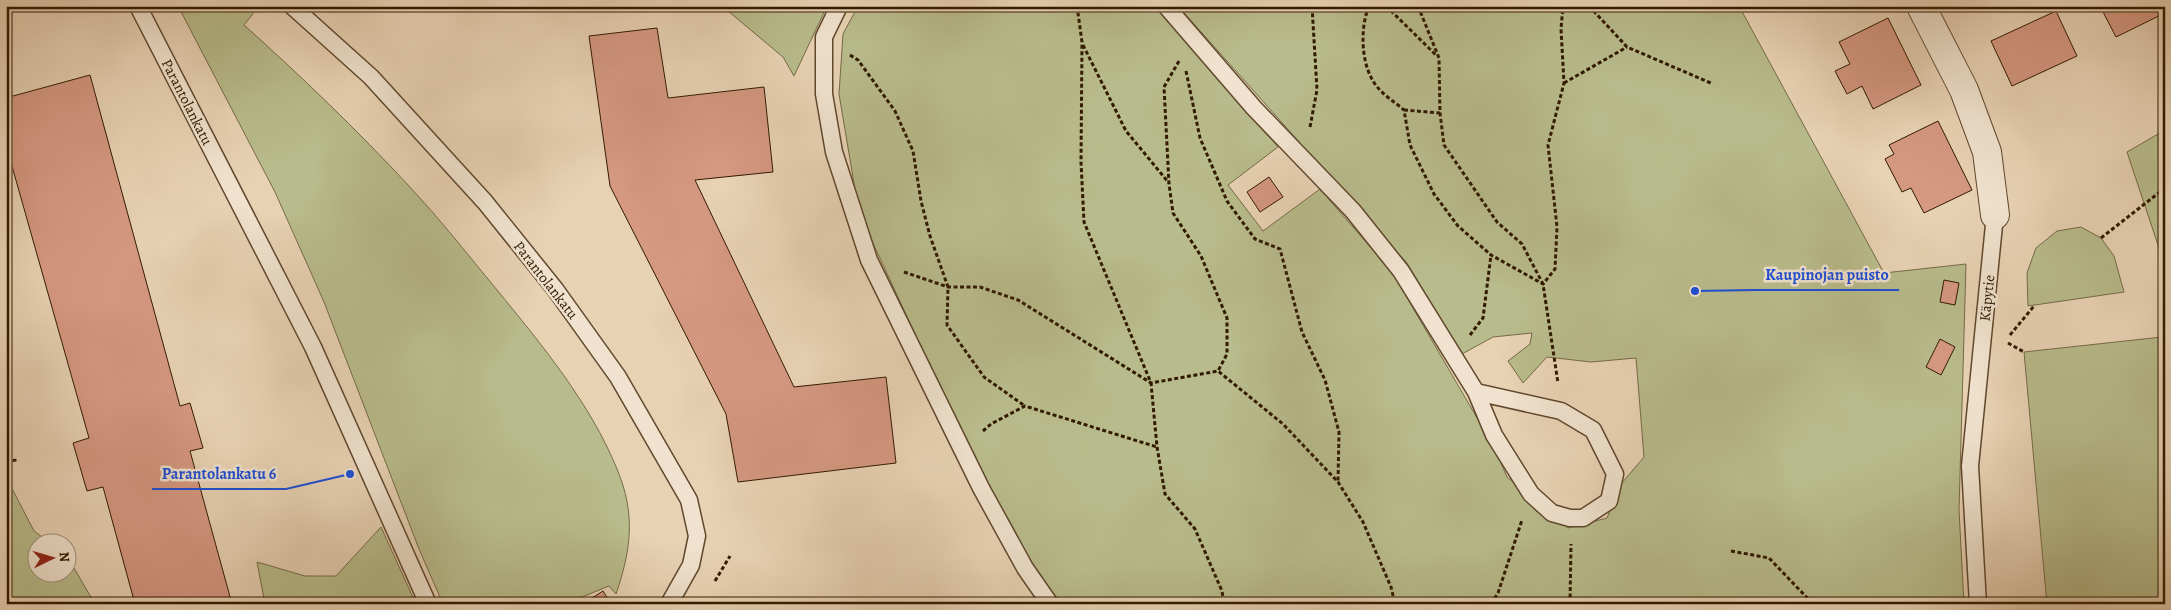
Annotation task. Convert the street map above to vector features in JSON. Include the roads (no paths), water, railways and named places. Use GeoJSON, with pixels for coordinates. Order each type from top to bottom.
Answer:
{"type":"FeatureCollection","features":[{"type":"Feature","properties":{"kind":"street","name":"Käpytie"},"geometry":{"type":"LineString","coordinates":[[1932,9],[1987,152],[1995,215]]}},
{"type":"Feature","properties":{"kind":"lane","name":"Parantolankatu"},"geometry":{"type":"LineString","coordinates":[[138,6],[313,347],[428,604]]}},
{"type":"Feature","properties":{"kind":"lane"},"geometry":{"type":"LineString","coordinates":[[839,6],[824,37],[824,94],[834,152],[869,260],[962,450],[1025,568],[1050,604]]}},
{"type":"Feature","properties":{"kind":"lane"},"geometry":{"type":"LineString","coordinates":[[1166,6],[1254,108],[1353,212],[1400,271],[1476,392],[1494,435],[1532,494],[1552,512],[1570,518],[1583,518],[1609,501],[1614,474],[1593,430],[1561,411],[1476,392]]}},
{"type":"Feature","properties":{"kind":"lane","name":"Parantolankatu"},"geometry":{"type":"LineString","coordinates":[[299,8],[372,77],[485,202],[555,289],[618,377],[689,500],[697,536],[691,565],[669,604]]}},
{"type":"Feature","properties":{"kind":"lane","name":"Käpytie"},"geometry":{"type":"LineString","coordinates":[[1978,604],[1970,466],[1995,215]]}},
{"type":"Feature","properties":{"kind":"place","name":"Kaupinojan puisto"},"geometry":{"type":"Point","coordinates":[1695,291]}},
{"type":"Feature","properties":{"kind":"place","name":"Parantolankatu 6"},"geometry":{"type":"Point","coordinates":[350,474]}}]}
